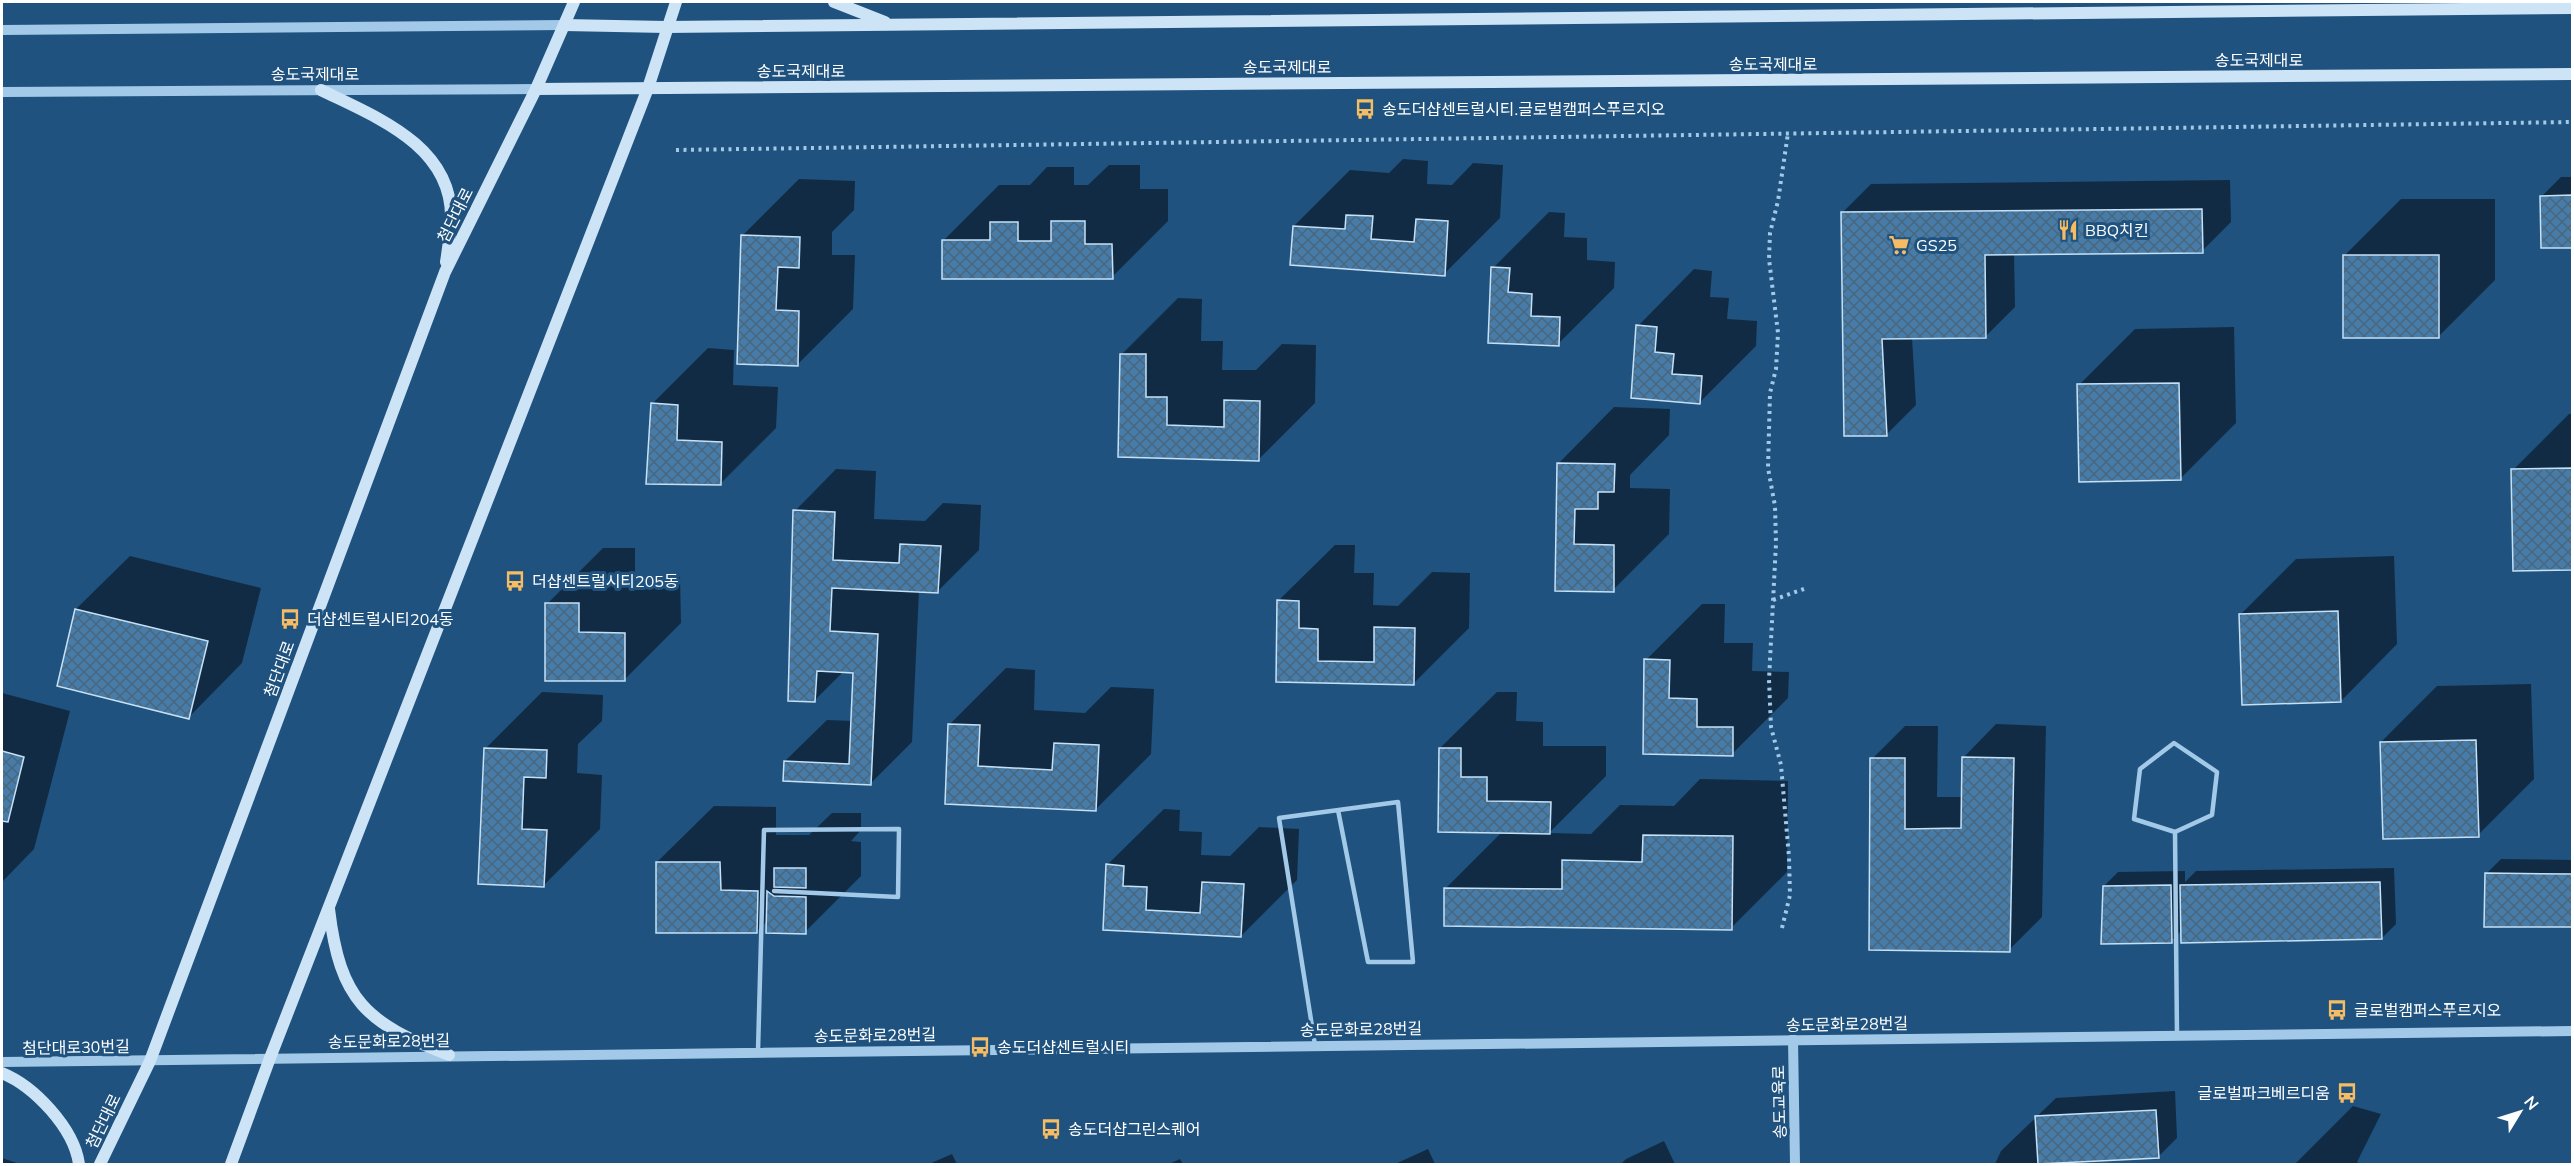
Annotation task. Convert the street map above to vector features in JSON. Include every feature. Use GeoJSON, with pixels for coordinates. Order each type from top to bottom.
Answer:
{"type":"FeatureCollection","features":[{"type":"Feature","properties":{"kind":"main road","name":"첨단대로"},"geometry":{"type":"LineString","coordinates":[[100,1164],[150,1061],[445,272],[536,89],[573,2]]}},
{"type":"Feature","properties":{"kind":"main road"},"geometry":{"type":"LineString","coordinates":[[231,1164],[270,1058],[648,88],[676,2]]}},
{"type":"Feature","properties":{"kind":"main road"},"geometry":{"type":"LineString","coordinates":[[834,2],[892,25]]}},
{"type":"Feature","properties":{"kind":"main road"},"geometry":{"type":"LineString","coordinates":[[564,25],[666,27],[2572,8]]}},
{"type":"Feature","properties":{"kind":"main road","name":"송도국제대로"},"geometry":{"type":"LineString","coordinates":[[536,89],[2572,74]]}},
{"type":"Feature","properties":{"kind":"main road"},"geometry":{"type":"LineString","coordinates":[[321,90],[398,128],[428,156],[445,186],[451,219],[445,272]]}},
{"type":"Feature","properties":{"kind":"main road"},"geometry":{"type":"LineString","coordinates":[[329,907],[333,945],[346,984],[368,1014],[404,1038],[449,1055]]}},
{"type":"Feature","properties":{"kind":"main road"},"geometry":{"type":"LineString","coordinates":[[2,1073],[20,1081],[54,1114],[77,1153],[79,1164]]}},
{"type":"Feature","properties":{"kind":"street"},"geometry":{"type":"LineString","coordinates":[[2,30],[564,25]]}},
{"type":"Feature","properties":{"kind":"street","name":"송도국제대로"},"geometry":{"type":"LineString","coordinates":[[2,92],[536,89]]}},
{"type":"Feature","properties":{"kind":"street","name":"송도문화로28번길"},"geometry":{"type":"LineString","coordinates":[[150,1061],[449,1055],[2572,1031]]}},
{"type":"Feature","properties":{"kind":"street","name":"송도교육로"},"geometry":{"type":"LineString","coordinates":[[1793,1039],[1795,1164]]}},
{"type":"Feature","properties":{"kind":"street","name":"첨단대로30번길"},"geometry":{"type":"LineString","coordinates":[[2,1062],[150,1061]]}},
{"type":"Feature","properties":{"kind":"lane"},"geometry":{"type":"LineString","coordinates":[[2174,743],[2217,772],[2212,815],[2175,832],[2134,819],[2140,769],[2174,743]]}},
{"type":"Feature","properties":{"kind":"lane"},"geometry":{"type":"LineString","coordinates":[[1315,1045],[1279,818],[1338,810],[1398,802],[1413,962],[1368,962],[1338,810]]}},
{"type":"Feature","properties":{"kind":"lane"},"geometry":{"type":"LineString","coordinates":[[758,1052],[764,830],[899,829],[898,897],[774,891]]}},
{"type":"Feature","properties":{"kind":"lane"},"geometry":{"type":"LineString","coordinates":[[2175,832],[2176,1035]]}},
{"type":"Feature","properties":{"kind":"path"},"geometry":{"type":"LineString","coordinates":[[676,150],[2572,122]]}},
{"type":"Feature","properties":{"kind":"path"},"geometry":{"type":"LineString","coordinates":[[1782,928],[1790,895],[1789,857],[1780,765],[1772,727],[1769,680],[1775,506],[1768,468],[1770,393],[1776,369],[1778,333],[1769,259],[1770,232],[1778,201],[1788,133]]}},
{"type":"Feature","properties":{"kind":"path"},"geometry":{"type":"LineString","coordinates":[[1773,600],[1804,589]]}},
{"type":"Feature","properties":{"kind":"building"},"geometry":{"type":"Polygon","coordinates":[[[2572,195],[2572,248],[2541,248],[2540,196],[2572,195]]]}},
{"type":"Feature","properties":{"kind":"building"},"geometry":{"type":"Polygon","coordinates":[[[2202,209],[2203,253],[1985,255],[1986,338],[1882,339],[1887,436],[1844,436],[1841,212],[2202,209]]]}},
{"type":"Feature","properties":{"kind":"building"},"geometry":{"type":"Polygon","coordinates":[[[1346,215],[1373,216],[1371,239],[1414,242],[1416,219],[1448,221],[1445,276],[1290,265],[1293,226],[1345,229],[1346,215]]]}},
{"type":"Feature","properties":{"kind":"building"},"geometry":{"type":"Polygon","coordinates":[[[1051,221],[1085,221],[1085,244],[1112,244],[1113,279],[942,279],[942,240],[990,240],[990,222],[1018,222],[1018,241],[1051,241],[1051,221]]]}},
{"type":"Feature","properties":{"kind":"building"},"geometry":{"type":"Polygon","coordinates":[[[741,235],[800,237],[799,268],[778,267],[776,310],[799,311],[798,366],[737,364],[741,235]]]}},
{"type":"Feature","properties":{"kind":"building"},"geometry":{"type":"Polygon","coordinates":[[[2343,255],[2439,255],[2439,338],[2343,338],[2343,255]]]}},
{"type":"Feature","properties":{"kind":"building"},"geometry":{"type":"Polygon","coordinates":[[[1491,267],[1510,268],[1508,292],[1532,294],[1531,316],[1560,317],[1559,346],[1488,343],[1491,267]]]}},
{"type":"Feature","properties":{"kind":"building"},"geometry":{"type":"Polygon","coordinates":[[[1636,325],[1657,327],[1655,352],[1674,354],[1672,374],[1702,376],[1700,404],[1631,398],[1636,325]]]}},
{"type":"Feature","properties":{"kind":"building"},"geometry":{"type":"Polygon","coordinates":[[[1120,354],[1146,354],[1146,397],[1167,397],[1167,425],[1224,427],[1224,400],[1260,401],[1259,461],[1118,457],[1120,354]]]}},
{"type":"Feature","properties":{"kind":"building"},"geometry":{"type":"Polygon","coordinates":[[[2179,383],[2181,480],[2079,482],[2077,384],[2179,383]]]}},
{"type":"Feature","properties":{"kind":"building"},"geometry":{"type":"Polygon","coordinates":[[[651,403],[678,405],[677,440],[722,442],[721,485],[646,484],[651,403]]]}},
{"type":"Feature","properties":{"kind":"building"},"geometry":{"type":"Polygon","coordinates":[[[1557,463],[1615,464],[1614,492],[1598,492],[1598,509],[1575,509],[1574,544],[1614,545],[1614,592],[1555,591],[1557,463]]]}},
{"type":"Feature","properties":{"kind":"building"},"geometry":{"type":"Polygon","coordinates":[[[2572,468],[2572,570],[2513,571],[2511,469],[2572,468]]]}},
{"type":"Feature","properties":{"kind":"building"},"geometry":{"type":"Polygon","coordinates":[[[793,510],[835,512],[833,560],[899,563],[900,544],[941,546],[938,593],[832,588],[830,631],[878,634],[871,785],[783,781],[784,761],[849,764],[853,673],[817,671],[815,702],[788,701],[793,510]]]}},
{"type":"Feature","properties":{"kind":"building"},"geometry":{"type":"Polygon","coordinates":[[[1277,600],[1299,601],[1299,628],[1318,629],[1318,661],[1374,662],[1374,627],[1415,628],[1414,685],[1276,682],[1277,600]]]}},
{"type":"Feature","properties":{"kind":"building"},"geometry":{"type":"Polygon","coordinates":[[[545,603],[579,603],[579,632],[625,633],[625,681],[545,681],[545,603]]]}},
{"type":"Feature","properties":{"kind":"building"},"geometry":{"type":"Polygon","coordinates":[[[75,609],[208,641],[189,719],[57,686],[75,609]]]}},
{"type":"Feature","properties":{"kind":"building"},"geometry":{"type":"Polygon","coordinates":[[[2338,611],[2341,702],[2242,705],[2239,614],[2338,611]]]}},
{"type":"Feature","properties":{"kind":"building"},"geometry":{"type":"Polygon","coordinates":[[[1644,659],[1670,660],[1669,698],[1697,699],[1697,727],[1733,727],[1733,756],[1643,754],[1644,659]]]}},
{"type":"Feature","properties":{"kind":"building"},"geometry":{"type":"Polygon","coordinates":[[[948,724],[980,725],[978,766],[1052,770],[1054,743],[1099,745],[1096,811],[945,804],[948,724]]]}},
{"type":"Feature","properties":{"kind":"building"},"geometry":{"type":"Polygon","coordinates":[[[2476,740],[2479,837],[2383,839],[2380,742],[2476,740]]]}},
{"type":"Feature","properties":{"kind":"building"},"geometry":{"type":"Polygon","coordinates":[[[484,748],[547,750],[546,778],[524,777],[522,829],[547,830],[544,887],[478,884],[484,748]]]}},
{"type":"Feature","properties":{"kind":"building"},"geometry":{"type":"Polygon","coordinates":[[[1439,748],[1461,748],[1461,777],[1487,777],[1487,801],[1551,802],[1550,834],[1438,832],[1439,748]]]}},
{"type":"Feature","properties":{"kind":"building"},"geometry":{"type":"Polygon","coordinates":[[[2,751],[24,757],[8,822],[2,821],[2,751]]]}},
{"type":"Feature","properties":{"kind":"building"},"geometry":{"type":"Polygon","coordinates":[[[1962,757],[2014,758],[2010,952],[1869,950],[1870,758],[1905,758],[1905,829],[1961,828],[1962,757]]]}},
{"type":"Feature","properties":{"kind":"building"},"geometry":{"type":"Polygon","coordinates":[[[1643,835],[1733,836],[1732,930],[1444,926],[1444,888],[1562,889],[1562,860],[1642,862],[1643,835]]]}},
{"type":"Feature","properties":{"kind":"building"},"geometry":{"type":"Polygon","coordinates":[[[656,862],[720,862],[721,890],[758,891],[757,933],[656,933],[656,862]]]}},
{"type":"Feature","properties":{"kind":"building"},"geometry":{"type":"Polygon","coordinates":[[[1106,864],[1124,866],[1123,886],[1147,887],[1146,910],[1200,913],[1202,882],[1244,884],[1241,937],[1103,930],[1106,864]]]}},
{"type":"Feature","properties":{"kind":"building"},"geometry":{"type":"Polygon","coordinates":[[[774,868],[806,868],[806,888],[774,887],[774,868]]]}},
{"type":"Feature","properties":{"kind":"building"},"geometry":{"type":"Polygon","coordinates":[[[2485,873],[2572,874],[2572,927],[2484,927],[2485,873]]]}},
{"type":"Feature","properties":{"kind":"building"},"geometry":{"type":"Polygon","coordinates":[[[2380,882],[2382,939],[2181,943],[2180,885],[2380,882]]]}},
{"type":"Feature","properties":{"kind":"building"},"geometry":{"type":"Polygon","coordinates":[[[2171,885],[2172,943],[2101,944],[2103,886],[2171,885]]]}},
{"type":"Feature","properties":{"kind":"building"},"geometry":{"type":"Polygon","coordinates":[[[767,891],[774,896],[806,897],[806,934],[766,933],[767,891]]]}},
{"type":"Feature","properties":{"kind":"building"},"geometry":{"type":"Polygon","coordinates":[[[2156,1110],[2159,1158],[2038,1164],[2035,1116],[2156,1110]]]}},
{"type":"Feature","properties":{"kind":"place","name":"송도더샵센트럴시티.글로벌캠퍼스푸르지오"},"geometry":{"type":"Point","coordinates":[1365,109]}},
{"type":"Feature","properties":{"kind":"place","name":"BBQ치킨"},"geometry":{"type":"Point","coordinates":[2068,230]}},
{"type":"Feature","properties":{"kind":"place","name":"GS25"},"geometry":{"type":"Point","coordinates":[1899,245]}},
{"type":"Feature","properties":{"kind":"place","name":"더샵센트럴시티205동"},"geometry":{"type":"Point","coordinates":[515,581]}},
{"type":"Feature","properties":{"kind":"place","name":"더샵센트럴시티204동"},"geometry":{"type":"Point","coordinates":[290,619]}},
{"type":"Feature","properties":{"kind":"place","name":"글로벌캠퍼스푸르지오"},"geometry":{"type":"Point","coordinates":[2337,1010]}},
{"type":"Feature","properties":{"kind":"place","name":"송도더샵센트럴시티"},"geometry":{"type":"Point","coordinates":[980,1047]}},
{"type":"Feature","properties":{"kind":"place","name":"글로벌파크베르디움"},"geometry":{"type":"Point","coordinates":[2347,1093]}},
{"type":"Feature","properties":{"kind":"place","name":"송도더샵그린스퀘어"},"geometry":{"type":"Point","coordinates":[1051,1129]}}]}
